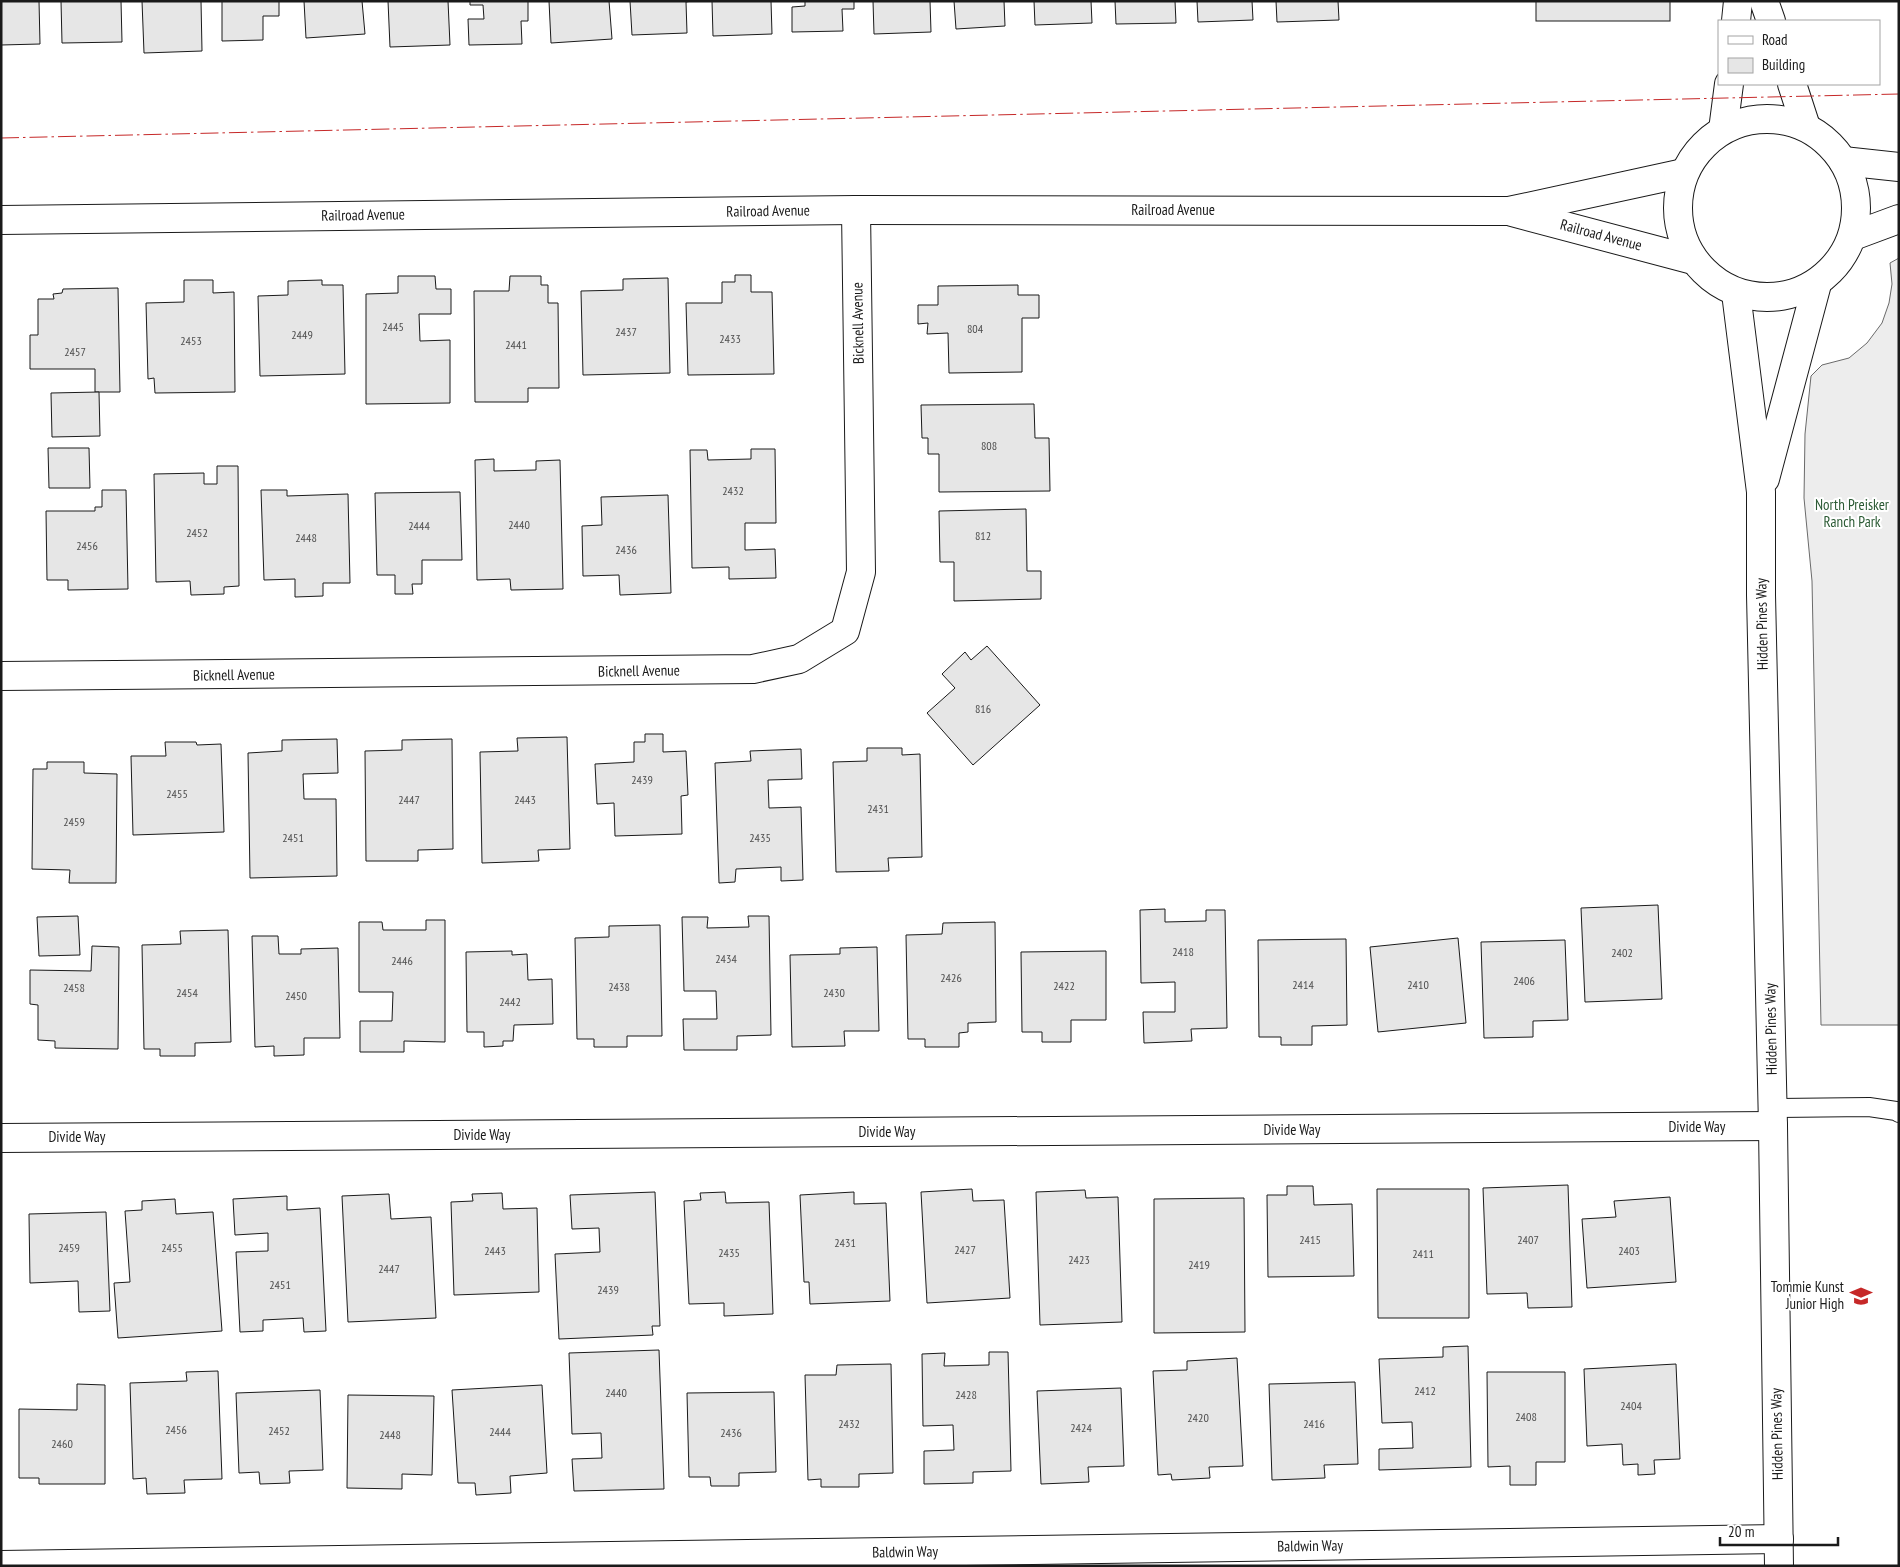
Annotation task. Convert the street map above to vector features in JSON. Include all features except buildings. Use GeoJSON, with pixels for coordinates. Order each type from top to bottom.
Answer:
{"type":"FeatureCollection","features":[{"type":"Feature","properties":{"kind":"street"},"geometry":{"type":"LineString","coordinates":[[1736,20],[1738,1]]}},
{"type":"Feature","properties":{"kind":"street"},"geometry":{"type":"LineString","coordinates":[[1764,1],[1770,20]]}},
{"type":"Feature","properties":{"kind":"street"},"geometry":{"type":"LineString","coordinates":[[1723,130],[1728,85]]}},
{"type":"Feature","properties":{"kind":"street"},"geometry":{"type":"LineString","coordinates":[[1792,85],[1806,127]]}},
{"type":"Feature","properties":{"kind":"street"},"geometry":{"type":"LineString","coordinates":[[1779,119],[1806,127],[1827,141],[1844,161],[1854,185],[1857,210],[1853,236],[1839,262],[1817,284],[1791,295],[1763,299],[1736,293],[1712,280],[1693,260],[1681,232],[1678,202],[1684,173],[1694,156],[1708,141],[1723,130],[1750,120],[1779,119]]}},
{"type":"Feature","properties":{"kind":"street"},"geometry":{"type":"LineString","coordinates":[[1844,161],[1899,167]]}},
{"type":"Feature","properties":{"kind":"street","name":"Railroad Avenue"},"geometry":{"type":"LineString","coordinates":[[14,219],[856,210],[1509,210],[1684,173]]}},
{"type":"Feature","properties":{"kind":"street","name":"Bicknell Avenue"},"geometry":{"type":"LineString","coordinates":[[1,676],[753,669],[799,659],[846,631],[861,572],[856,210]]}},
{"type":"Feature","properties":{"kind":"street","name":"Railroad Avenue"},"geometry":{"type":"LineString","coordinates":[[1509,210],[1693,260]]}},
{"type":"Feature","properties":{"kind":"street"},"geometry":{"type":"LineString","coordinates":[[1853,236],[1899,219]]}},
{"type":"Feature","properties":{"kind":"street","name":"Hidden Pines Way"},"geometry":{"type":"LineString","coordinates":[[1761,492],[1817,284]]}},
{"type":"Feature","properties":{"kind":"street","name":"Hidden Pines Way"},"geometry":{"type":"LineString","coordinates":[[1736,293],[1761,492],[1761,615],[1773,1117],[1779,1553]]}},
{"type":"Feature","properties":{"kind":"street","name":"Divide Way"},"geometry":{"type":"LineString","coordinates":[[1,1138],[1773,1117]]}},
{"type":"Feature","properties":{"kind":"street","name":"Baldwin Way"},"geometry":{"type":"LineString","coordinates":[[1,1565],[1779,1553]]}},
{"type":"Feature","properties":{"kind":"lane"},"geometry":{"type":"LineString","coordinates":[[1773,1117],[1869,1107],[1899,1113]]}},
{"type":"Feature","properties":{"kind":"shaded area","name":"North Preisker Ranch Park"},"geometry":{"type":"Polygon","coordinates":[[[1899,258],[1899,1025],[1821,1025],[1812,581],[1804,498],[1805,434],[1811,376],[1822,365],[1849,358],[1867,343],[1882,323],[1889,303],[1892,284],[1890,263],[1899,258]]]}},
{"type":"Feature","properties":{"kind":"power"},"geometry":{"type":"LineString","coordinates":[[1,138],[1899,94]]}},
{"type":"Feature","properties":{"kind":"place","name":"Tommie Kunst Junior High"},"geometry":{"type":"Point","coordinates":[1861,1296]}}]}
